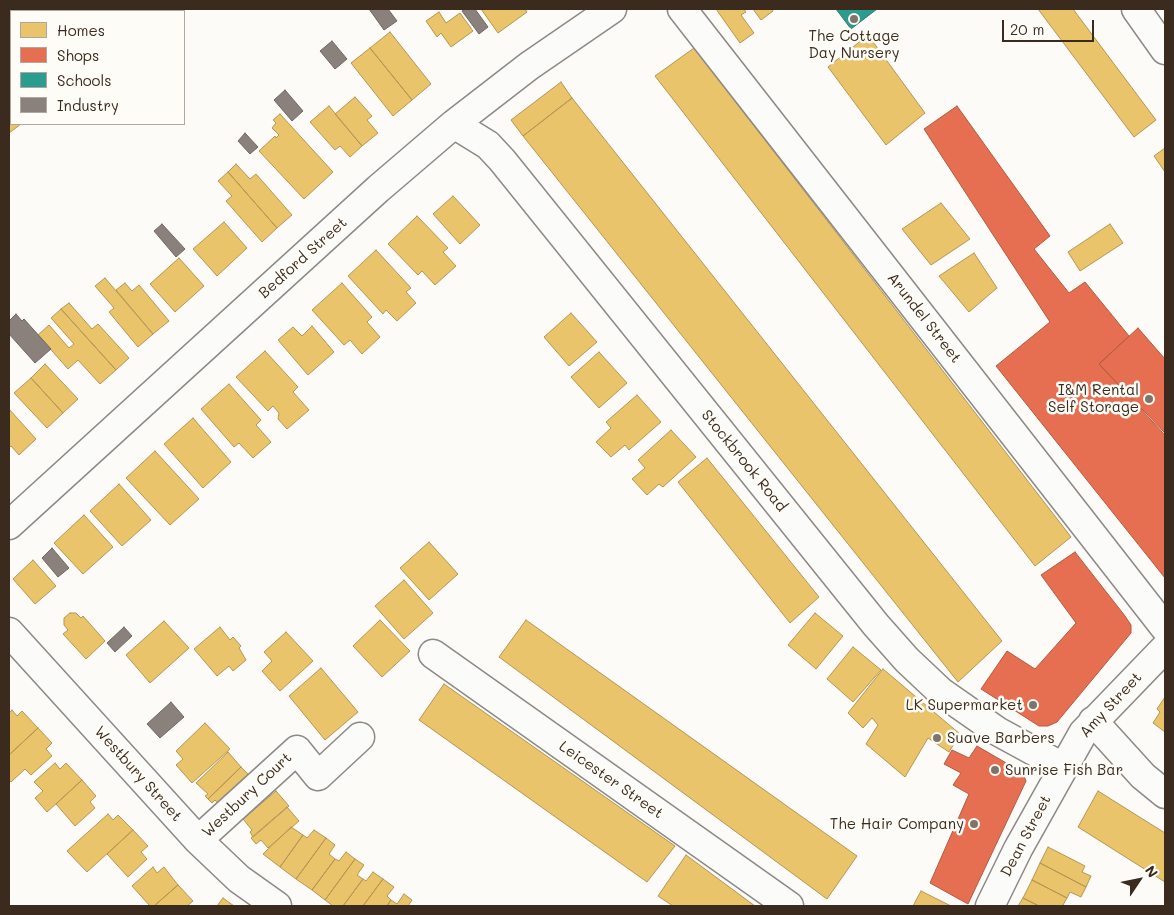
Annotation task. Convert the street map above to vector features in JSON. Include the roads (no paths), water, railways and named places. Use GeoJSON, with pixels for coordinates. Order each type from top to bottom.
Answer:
{"type":"FeatureCollection","features":[{"type":"Feature","properties":{"kind":"street","name":"Bedford Street"},"geometry":{"type":"LineString","coordinates":[[9,525],[378,189],[454,124],[529,66],[612,9]]}},
{"type":"Feature","properties":{"kind":"street","name":"Arundel Street"},"geometry":{"type":"LineString","coordinates":[[682,9],[1165,628]]}},
{"type":"Feature","properties":{"kind":"street"},"geometry":{"type":"LineString","coordinates":[[1136,9],[1165,50]]}},
{"type":"Feature","properties":{"kind":"street","name":"Stockbrook Road"},"geometry":{"type":"LineString","coordinates":[[454,124],[488,145],[502,160],[876,625],[907,660],[941,692],[997,731],[1063,767]]}},
{"type":"Feature","properties":{"kind":"street","name":"Westbury Street"},"geometry":{"type":"LineString","coordinates":[[9,632],[198,840],[239,879],[277,906]]}},
{"type":"Feature","properties":{"kind":"street","name":"Amy Street"},"geometry":{"type":"LineString","coordinates":[[1063,767],[1083,733],[1165,648]]}},
{"type":"Feature","properties":{"kind":"street","name":"Leicester Street"},"geometry":{"type":"LineString","coordinates":[[433,654],[789,906]]}},
{"type":"Feature","properties":{"kind":"street"},"geometry":{"type":"LineString","coordinates":[[1093,722],[1143,776],[1165,794]]}},
{"type":"Feature","properties":{"kind":"street","name":"Westbury Court"},"geometry":{"type":"LineString","coordinates":[[198,840],[296,750],[318,776],[360,737]]}},
{"type":"Feature","properties":{"kind":"street","name":"Dean Street"},"geometry":{"type":"LineString","coordinates":[[990,906],[1018,849],[1063,767]]}},
{"type":"Feature","properties":{"kind":"place","name":"The Cottage Day Nursery"},"geometry":{"type":"Point","coordinates":[854,19]}},
{"type":"Feature","properties":{"kind":"place","name":"I&M Rental Self Storage"},"geometry":{"type":"Point","coordinates":[1149,399]}},
{"type":"Feature","properties":{"kind":"place","name":"LK Supermarket"},"geometry":{"type":"Point","coordinates":[1033,705]}},
{"type":"Feature","properties":{"kind":"place","name":"Suave Barbers"},"geometry":{"type":"Point","coordinates":[937,738]}},
{"type":"Feature","properties":{"kind":"place","name":"Sunrise Fish Bar"},"geometry":{"type":"Point","coordinates":[995,770]}},
{"type":"Feature","properties":{"kind":"place","name":"The Hair Company"},"geometry":{"type":"Point","coordinates":[974,824]}}]}
